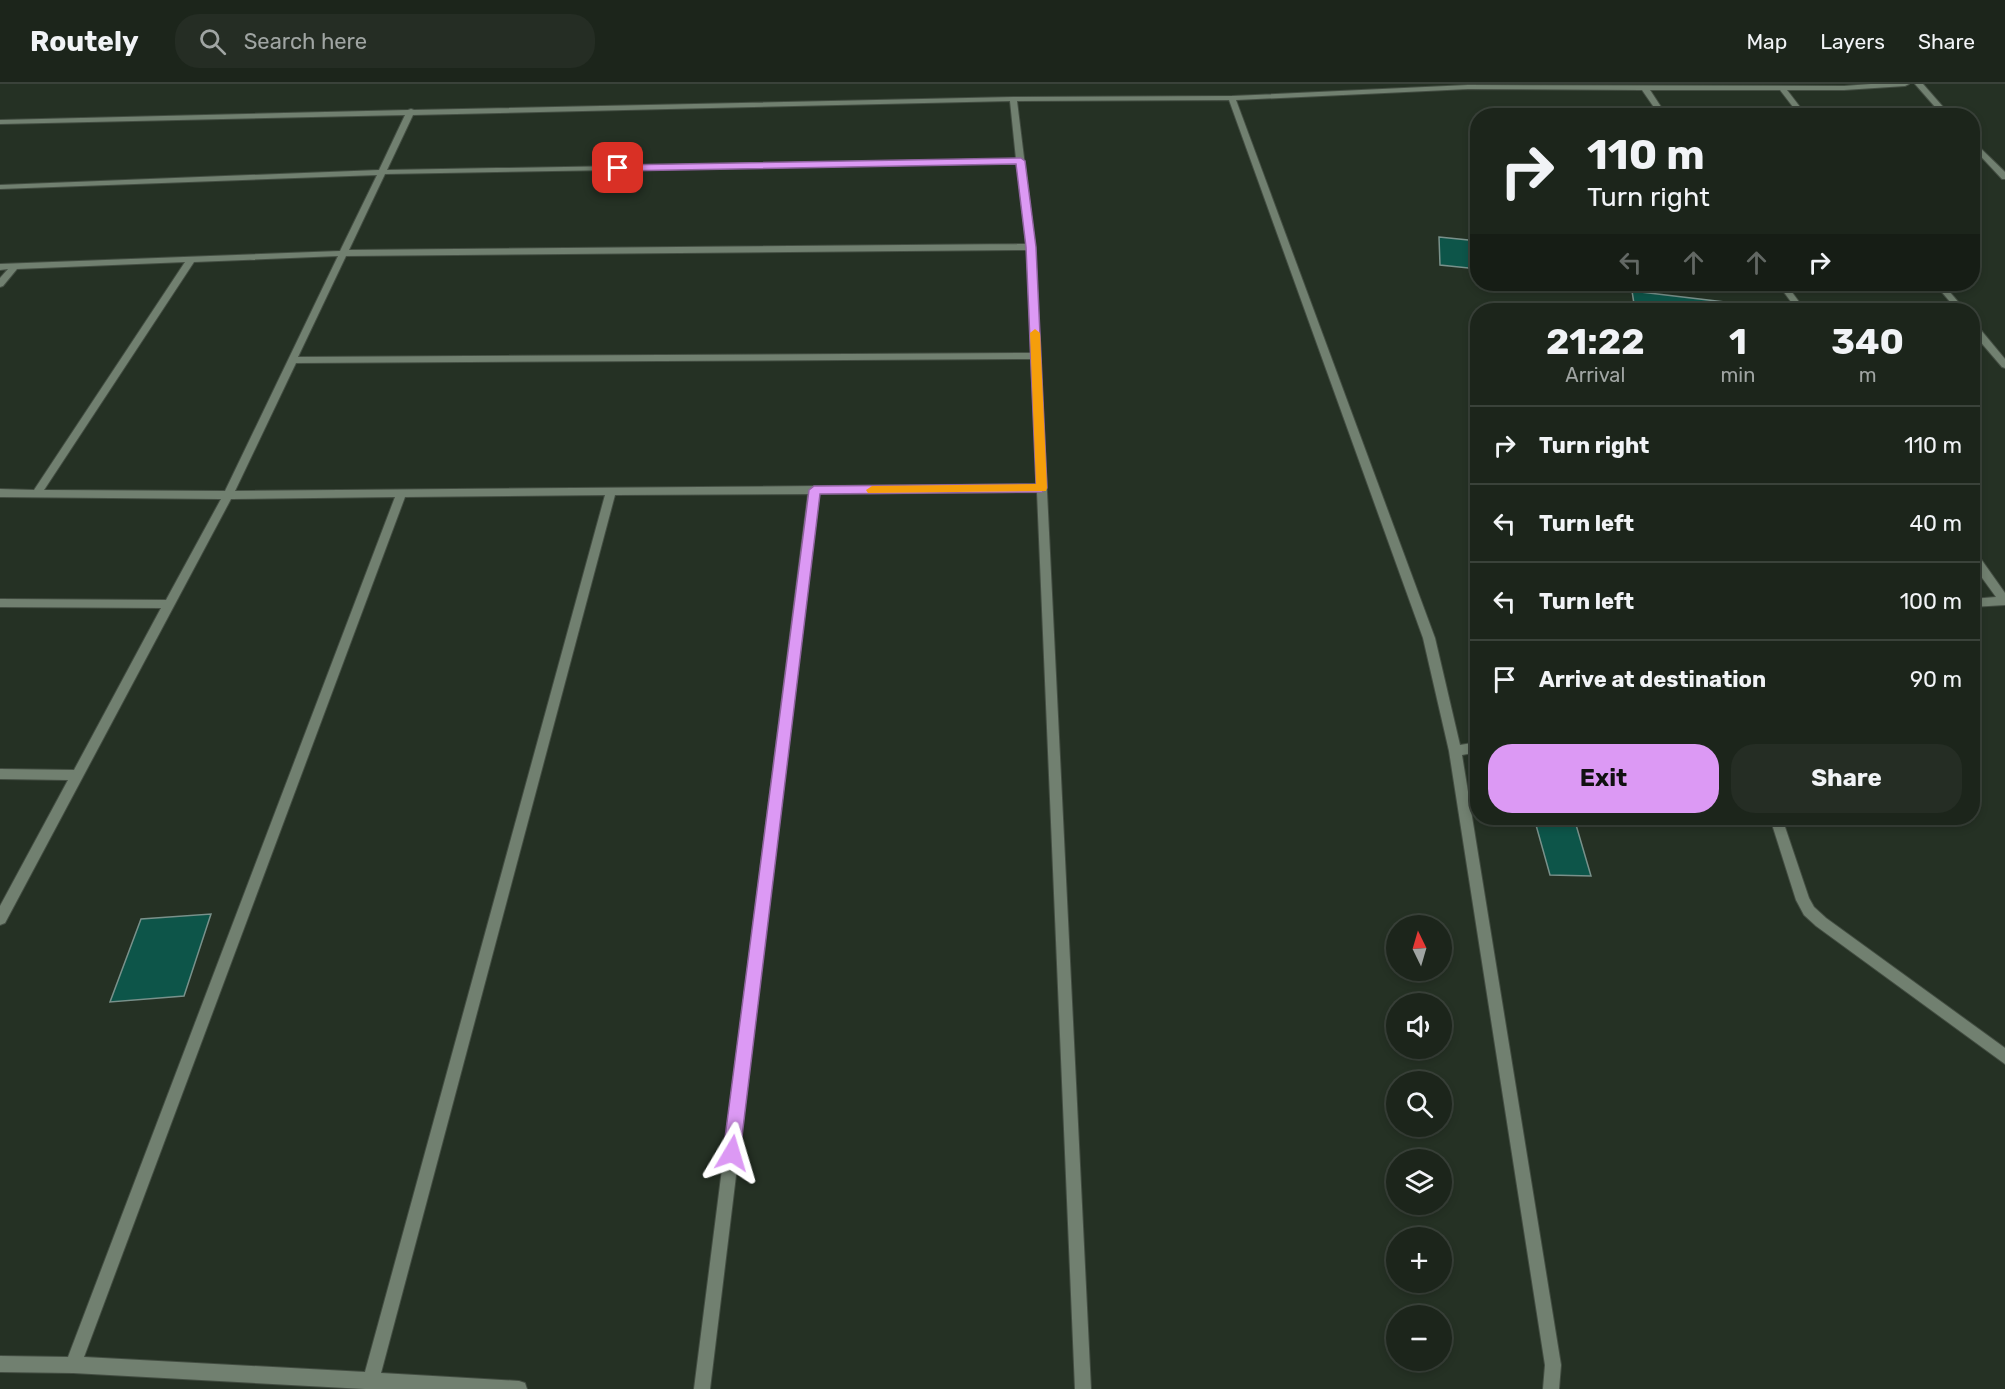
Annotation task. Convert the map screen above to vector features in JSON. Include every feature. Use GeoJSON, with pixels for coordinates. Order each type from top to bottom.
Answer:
{"type":"FeatureCollection","features":[{"type":"Feature","properties":{"kind":"street"},"geometry":{"type":"LineString","coordinates":[[0,122],[1013,99],[1232,98],[1468,87],[1844,88],[1905,84]]}},
{"type":"Feature","properties":{"kind":"street"},"geometry":{"type":"LineString","coordinates":[[1919,84],[1941,108]]}},
{"type":"Feature","properties":{"kind":"street"},"geometry":{"type":"LineString","coordinates":[[1644,87],[1658,108]]}},
{"type":"Feature","properties":{"kind":"street"},"geometry":{"type":"LineString","coordinates":[[1782,88],[1798,108]]}},
{"type":"Feature","properties":{"kind":"street"},"geometry":{"type":"LineString","coordinates":[[1232,98],[1425,621],[1455,751],[1553,1365],[1551,1389]]}},
{"type":"Feature","properties":{"kind":"street"},"geometry":{"type":"LineString","coordinates":[[1013,99],[1031,247],[1083,1389]]}},
{"type":"Feature","properties":{"kind":"street"},"geometry":{"type":"LineString","coordinates":[[0,920],[228,495],[411,111]]}},
{"type":"Feature","properties":{"kind":"street"},"geometry":{"type":"LineString","coordinates":[[1980,150],[2005,177]]}},
{"type":"Feature","properties":{"kind":"street"},"geometry":{"type":"LineString","coordinates":[[0,187],[382,172],[1021,161]]}},
{"type":"Feature","properties":{"kind":"street"},"geometry":{"type":"LineString","coordinates":[[0,267],[344,253],[1031,247]]}},
{"type":"Feature","properties":{"kind":"street"},"geometry":{"type":"LineString","coordinates":[[36,494],[190,259]]}},
{"type":"Feature","properties":{"kind":"street"},"geometry":{"type":"LineString","coordinates":[[0,284],[14,267]]}},
{"type":"Feature","properties":{"kind":"street"},"geometry":{"type":"LineString","coordinates":[[1945,291],[1955,303]]}},
{"type":"Feature","properties":{"kind":"street"},"geometry":{"type":"LineString","coordinates":[[1980,335],[2005,365]]}},
{"type":"Feature","properties":{"kind":"street"},"geometry":{"type":"LineString","coordinates":[[293,360],[1036,356]]}},
{"type":"Feature","properties":{"kind":"street"},"geometry":{"type":"LineString","coordinates":[[0,493],[228,495],[1042,488]]}},
{"type":"Feature","properties":{"kind":"street"},"geometry":{"type":"LineString","coordinates":[[702,1389],[814,490]]}},
{"type":"Feature","properties":{"kind":"street"},"geometry":{"type":"LineString","coordinates":[[371,1381],[610,492]]}},
{"type":"Feature","properties":{"kind":"street"},"geometry":{"type":"LineString","coordinates":[[73,1365],[400,494]]}},
{"type":"Feature","properties":{"kind":"street"},"geometry":{"type":"LineString","coordinates":[[1980,566],[2005,601]]}},
{"type":"Feature","properties":{"kind":"street"},"geometry":{"type":"LineString","coordinates":[[1980,603],[2005,601]]}},
{"type":"Feature","properties":{"kind":"street"},"geometry":{"type":"LineString","coordinates":[[0,603],[170,603]]}},
{"type":"Feature","properties":{"kind":"street"},"geometry":{"type":"LineString","coordinates":[[1455,751],[1470,748]]}},
{"type":"Feature","properties":{"kind":"street"},"geometry":{"type":"LineString","coordinates":[[0,774],[78,776]]}},
{"type":"Feature","properties":{"kind":"street"},"geometry":{"type":"LineString","coordinates":[[1778,825],[1803,900],[1809,911],[2005,1057]]}},
{"type":"Feature","properties":{"kind":"street"},"geometry":{"type":"LineString","coordinates":[[0,1364],[73,1365],[519,1389]]}},
{"type":"Feature","properties":{"kind":"building"},"geometry":{"type":"Polygon","coordinates":[[[1439,237],[1470,240],[1470,268],[1440,265],[1439,237]]]}},
{"type":"Feature","properties":{"kind":"building"},"geometry":{"type":"Polygon","coordinates":[[[1632,291],[1733,303],[1634,303],[1632,291]]]}},
{"type":"Feature","properties":{"kind":"building"},"geometry":{"type":"Polygon","coordinates":[[[1536,825],[1576,825],[1591,876],[1550,875],[1536,825]]]}},
{"type":"Feature","properties":{"kind":"building"},"geometry":{"type":"Polygon","coordinates":[[[211,914],[184,996],[110,1002],[141,919],[211,914]]]}},
{"type":"Feature","properties":{"kind":"slow traffic"},"geometry":{"type":"LineString","coordinates":[[872,490],[1042,488],[1035,333]]}},
{"type":"Feature","properties":{"kind":"route"},"geometry":{"type":"LineString","coordinates":[[618,168],[1021,161],[1031,247],[1042,488],[814,490],[732,1153]]}}]}
